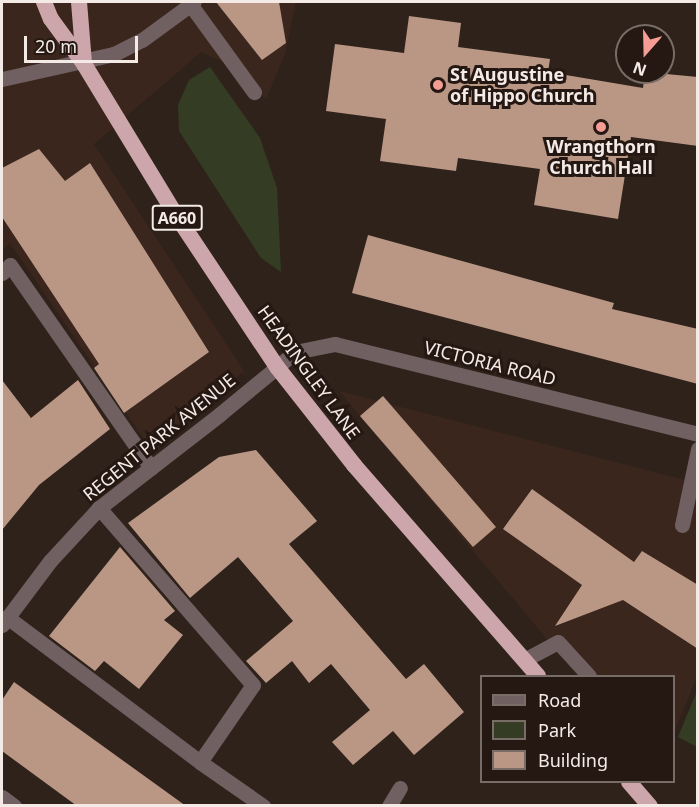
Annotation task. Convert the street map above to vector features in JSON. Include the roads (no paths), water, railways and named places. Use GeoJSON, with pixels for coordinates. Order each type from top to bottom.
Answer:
{"type":"FeatureCollection","features":[{"type":"Feature","properties":{"kind":"highway","name":"A660"},"geometry":{"type":"LineString","coordinates":[[45,2],[51,19],[84,64]]}},
{"type":"Feature","properties":{"kind":"highway","name":"A660"},"geometry":{"type":"LineString","coordinates":[[79,2],[84,64]]}},
{"type":"Feature","properties":{"kind":"highway","name":"HEADINGLEY LANE"},"geometry":{"type":"LineString","coordinates":[[84,64],[174,212],[277,367],[354,465],[537,675]]}},
{"type":"Feature","properties":{"kind":"highway"},"geometry":{"type":"LineString","coordinates":[[630,783],[650,806]]}},
{"type":"Feature","properties":{"kind":"street"},"geometry":{"type":"LineString","coordinates":[[2,79],[84,64],[142,40],[192,3],[254,92]]}},
{"type":"Feature","properties":{"kind":"street"},"geometry":{"type":"LineString","coordinates":[[2,273],[10,265],[151,468]]}},
{"type":"Feature","properties":{"kind":"street","name":"VICTORIA ROAD"},"geometry":{"type":"LineString","coordinates":[[277,367],[295,352],[334,344],[698,434]]}},
{"type":"Feature","properties":{"kind":"street","name":"REGENT PARK AVENUE"},"geometry":{"type":"LineString","coordinates":[[4,621],[99,508],[277,367]]}},
{"type":"Feature","properties":{"kind":"street"},"geometry":{"type":"LineString","coordinates":[[682,525],[698,449]]}},
{"type":"Feature","properties":{"kind":"street"},"geometry":{"type":"LineString","coordinates":[[99,508],[253,685],[200,762]]}},
{"type":"Feature","properties":{"kind":"street"},"geometry":{"type":"LineString","coordinates":[[4,621],[263,806]]}},
{"type":"Feature","properties":{"kind":"street"},"geometry":{"type":"LineString","coordinates":[[524,660],[558,642],[588,675]]}},
{"type":"Feature","properties":{"kind":"street"},"geometry":{"type":"LineString","coordinates":[[390,806],[400,788]]}},
{"type":"Feature","properties":{"kind":"street"},"geometry":{"type":"LineString","coordinates":[[2,797],[14,806]]}},
{"type":"Feature","properties":{"kind":"place","name":"St Augustine of Hippo Church"},"geometry":{"type":"Point","coordinates":[438,85]}},
{"type":"Feature","properties":{"kind":"place","name":"Wrangthorn Church Hall"},"geometry":{"type":"Point","coordinates":[601,127]}}]}
